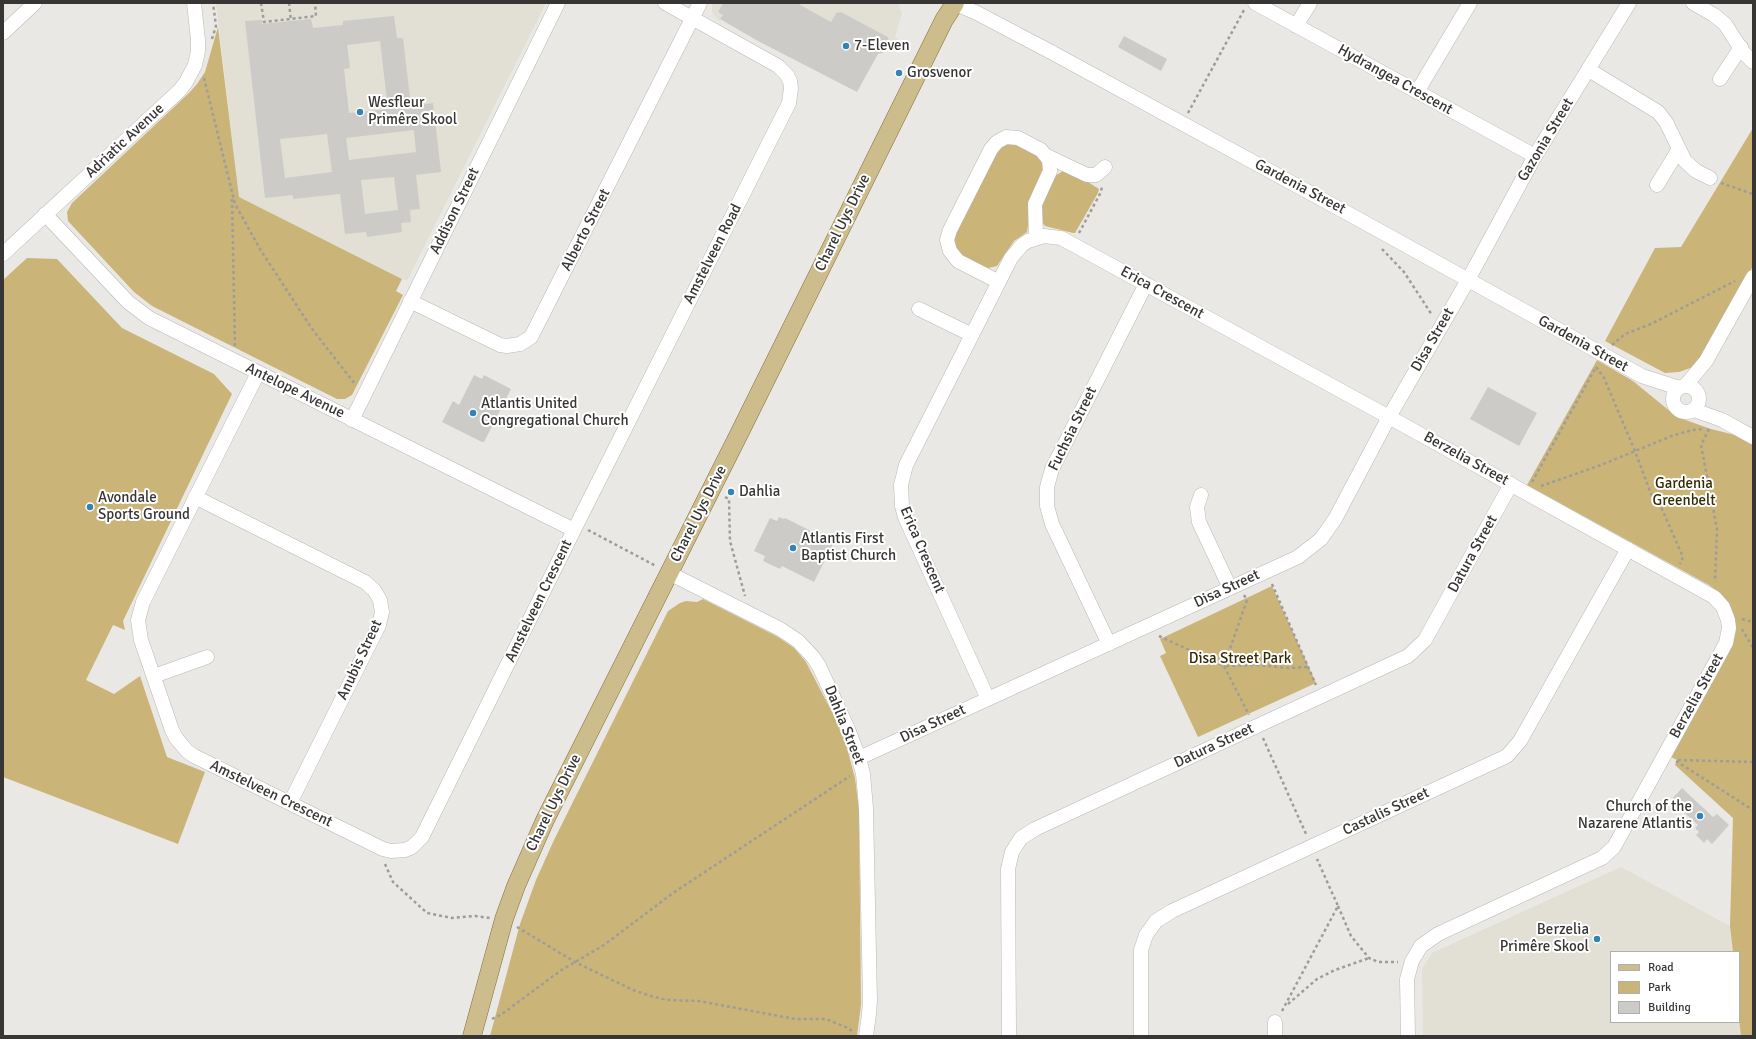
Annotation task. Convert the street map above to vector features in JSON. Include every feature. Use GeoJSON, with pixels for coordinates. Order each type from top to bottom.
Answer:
{"type":"FeatureCollection","features":[{"type":"Feature","properties":{"kind":"main road","name":"Charel Uys Drive"},"geometry":{"type":"LineString","coordinates":[[473,1032],[504,919],[521,873],[545,820],[940,27],[954,3]]}},
{"type":"Feature","properties":{"kind":"street"},"geometry":{"type":"LineString","coordinates":[[3,32],[35,3]]}},
{"type":"Feature","properties":{"kind":"street","name":"Adriatic Avenue"},"geometry":{"type":"LineString","coordinates":[[3,254],[180,90],[191,74],[195,65],[198,51],[194,3]]}},
{"type":"Feature","properties":{"kind":"street","name":"Addison Street"},"geometry":{"type":"LineString","coordinates":[[352,420],[558,3]]}},
{"type":"Feature","properties":{"kind":"street"},"geometry":{"type":"LineString","coordinates":[[665,3],[692,18]]}},
{"type":"Feature","properties":{"kind":"street","name":"Alberto Street"},"geometry":{"type":"LineString","coordinates":[[410,302],[500,345],[507,346],[520,344],[531,337],[700,3]]}},
{"type":"Feature","properties":{"kind":"street","name":"Gardenia Street"},"geometry":{"type":"LineString","coordinates":[[954,3],[975,12],[1182,123],[1642,376],[1673,404]]}},
{"type":"Feature","properties":{"kind":"street"},"geometry":{"type":"LineString","coordinates":[[1296,26],[1310,3]]}},
{"type":"Feature","properties":{"kind":"street"},"geometry":{"type":"LineString","coordinates":[[1417,92],[1470,3]]}},
{"type":"Feature","properties":{"kind":"street","name":"Gazonia Street"},"geometry":{"type":"LineString","coordinates":[[1468,280],[1535,156],[1629,3]]}},
{"type":"Feature","properties":{"kind":"street"},"geometry":{"type":"LineString","coordinates":[[1693,3],[1714,15],[1725,24],[1746,56],[1753,62]]}},
{"type":"Feature","properties":{"kind":"street","name":"Hydrangea Crescent"},"geometry":{"type":"LineString","coordinates":[[1250,6],[1296,26],[1535,156]]}},
{"type":"Feature","properties":{"kind":"street","name":"Amstelveen Road"},"geometry":{"type":"LineString","coordinates":[[575,527],[789,103],[791,96],[790,81],[787,75],[778,66],[692,18]]}},
{"type":"Feature","properties":{"kind":"street"},"geometry":{"type":"LineString","coordinates":[[1720,79],[1741,47]]}},
{"type":"Feature","properties":{"kind":"street"},"geometry":{"type":"LineString","coordinates":[[1589,70],[1658,112],[1666,122],[1679,149],[1690,166],[1710,178]]}},
{"type":"Feature","properties":{"kind":"street"},"geometry":{"type":"LineString","coordinates":[[999,282],[958,261],[953,256],[948,245],[948,235],[991,149],[997,142],[1006,137],[1018,138],[1041,150],[1047,156],[1087,175],[1096,176],[1105,167]]}},
{"type":"Feature","properties":{"kind":"street"},"geometry":{"type":"LineString","coordinates":[[1657,185],[1679,149]]}},
{"type":"Feature","properties":{"kind":"street"},"geometry":{"type":"LineString","coordinates":[[1036,238],[1035,204],[1050,171],[1047,156]]}},
{"type":"Feature","properties":{"kind":"street","name":"Antelope Avenue"},"geometry":{"type":"LineString","coordinates":[[45,214],[134,308],[156,322],[352,420],[575,527]]}},
{"type":"Feature","properties":{"kind":"street","name":"Erica Crescent"},"geometry":{"type":"LineString","coordinates":[[988,699],[905,517],[900,495],[906,465],[999,282],[1016,251],[1028,241],[1036,238],[1052,236],[1061,238],[1389,416]]}},
{"type":"Feature","properties":{"kind":"street"},"geometry":{"type":"LineString","coordinates":[[1706,361],[1682,387],[1675,392],[1673,404],[1682,412],[1688,413],[1697,402],[1706,361],[1747,278]]}},
{"type":"Feature","properties":{"kind":"street","name":"Disa Street"},"geometry":{"type":"LineString","coordinates":[[859,758],[1266,572],[1306,552],[1321,539],[1329,529],[1389,416],[1468,280]]}},
{"type":"Feature","properties":{"kind":"street","name":"Fuchsia Street"},"geometry":{"type":"LineString","coordinates":[[1109,644],[1052,524],[1047,506],[1047,487],[1052,469],[1146,284]]}},
{"type":"Feature","properties":{"kind":"street"},"geometry":{"type":"LineString","coordinates":[[919,308],[972,335]]}},
{"type":"Feature","properties":{"kind":"street","name":"Amstelveen Crescent"},"geometry":{"type":"LineString","coordinates":[[258,373],[139,611],[138,630],[172,730],[176,738],[187,751],[194,756],[290,804],[383,849],[391,851],[405,850],[417,842],[422,837],[575,527]]}},
{"type":"Feature","properties":{"kind":"street","name":"Gardenia Street"},"geometry":{"type":"LineString","coordinates":[[1642,376],[1682,387]]}},
{"type":"Feature","properties":{"kind":"street"},"geometry":{"type":"LineString","coordinates":[[1682,387],[1691,387],[1696,391],[1697,402],[1722,420],[1753,437]]}},
{"type":"Feature","properties":{"kind":"street","name":"Berzelia Street"},"geometry":{"type":"LineString","coordinates":[[1389,416],[1714,597],[1723,607],[1728,620],[1729,628],[1726,643],[1614,847],[1608,854],[1595,862],[1438,934],[1421,946],[1412,961],[1407,979],[1408,1036]]}},
{"type":"Feature","properties":{"kind":"street","name":"Datura Street"},"geometry":{"type":"LineString","coordinates":[[1009,1036],[1008,869],[1009,860],[1016,844],[1035,829],[1408,656],[1421,646],[1511,484]]}},
{"type":"Feature","properties":{"kind":"street"},"geometry":{"type":"LineString","coordinates":[[1200,495],[1197,508],[1199,522],[1233,587]]}},
{"type":"Feature","properties":{"kind":"street","name":"Anubis Street"},"geometry":{"type":"LineString","coordinates":[[195,497],[365,582],[374,590],[380,600],[382,612],[379,625],[290,804]]}},
{"type":"Feature","properties":{"kind":"street","name":"Castalis Street"},"geometry":{"type":"LineString","coordinates":[[1141,1036],[1141,950],[1146,935],[1156,921],[1163,915],[1502,759],[1512,751],[1520,741],[1628,549]]}},
{"type":"Feature","properties":{"kind":"street","name":"Dahlia Street"},"geometry":{"type":"LineString","coordinates":[[669,573],[790,635],[798,641],[813,657],[848,729],[859,758],[863,774],[866,808],[870,1000],[866,1036]]}},
{"type":"Feature","properties":{"kind":"street"},"geometry":{"type":"LineString","coordinates":[[154,676],[207,657]]}},
{"type":"Feature","properties":{"kind":"street"},"geometry":{"type":"LineString","coordinates":[[1275,1036],[1276,1022]]}},
{"type":"Feature","properties":{"kind":"path"},"geometry":{"type":"LineString","coordinates":[[262,3],[264,22],[316,16],[315,3]]}},
{"type":"Feature","properties":{"kind":"path"},"geometry":{"type":"LineString","coordinates":[[289,3],[291,20]]}},
{"type":"Feature","properties":{"kind":"path"},"geometry":{"type":"LineString","coordinates":[[1182,123],[1250,6]]}},
{"type":"Feature","properties":{"kind":"path"},"geometry":{"type":"LineString","coordinates":[[195,65],[202,72],[204,78],[232,198],[235,351],[230,359]]}},
{"type":"Feature","properties":{"kind":"path"},"geometry":{"type":"LineString","coordinates":[[1074,245],[1082,225],[1101,192],[1105,167]]}},
{"type":"Feature","properties":{"kind":"path"},"geometry":{"type":"LineString","coordinates":[[1710,178],[1753,194]]}},
{"type":"Feature","properties":{"kind":"path"},"geometry":{"type":"LineString","coordinates":[[232,198],[260,249],[312,329],[359,390],[365,394]]}},
{"type":"Feature","properties":{"kind":"path"},"geometry":{"type":"LineString","coordinates":[[1379,231],[1373,240],[1404,272],[1435,320],[1439,329]]}},
{"type":"Feature","properties":{"kind":"path"},"geometry":{"type":"LineString","coordinates":[[1525,492],[1537,475],[1596,367],[1606,356],[1614,342],[1625,334],[1651,324],[1691,305],[1712,292],[1747,278]]}},
{"type":"Feature","properties":{"kind":"path"},"geometry":{"type":"LineString","coordinates":[[1596,367],[1604,378],[1635,451],[1651,494],[1662,509],[1682,557],[1676,575]]}},
{"type":"Feature","properties":{"kind":"path"},"geometry":{"type":"LineString","coordinates":[[1714,597],[1717,529],[1701,445],[1709,429],[1722,420]]}},
{"type":"Feature","properties":{"kind":"path"},"geometry":{"type":"LineString","coordinates":[[1525,492],[1674,435],[1693,430],[1709,429]]}},
{"type":"Feature","properties":{"kind":"path"},"geometry":{"type":"LineString","coordinates":[[711,489],[729,499],[730,541],[744,596],[746,612]]}},
{"type":"Feature","properties":{"kind":"path"},"geometry":{"type":"LineString","coordinates":[[575,527],[669,573]]}},
{"type":"Feature","properties":{"kind":"path"},"geometry":{"type":"LineString","coordinates":[[1266,572],[1307,667],[1322,697]]}},
{"type":"Feature","properties":{"kind":"path"},"geometry":{"type":"LineString","coordinates":[[1233,587],[1246,600],[1224,666],[1255,727],[1262,735],[1351,936],[1369,958],[1378,962],[1412,961]]}},
{"type":"Feature","properties":{"kind":"path"},"geometry":{"type":"LineString","coordinates":[[1740,618],[1740,623]]}},
{"type":"Feature","properties":{"kind":"path"},"geometry":{"type":"LineString","coordinates":[[1149,625],[1161,638],[1224,666],[1257,665],[1289,668],[1307,667]]}},
{"type":"Feature","properties":{"kind":"path"},"geometry":{"type":"LineString","coordinates":[[1741,627],[1753,648]]}},
{"type":"Feature","properties":{"kind":"path"},"geometry":{"type":"LineString","coordinates":[[1753,762],[1674,760],[1753,810]]}},
{"type":"Feature","properties":{"kind":"path"},"geometry":{"type":"LineString","coordinates":[[473,1032],[502,1014],[560,971],[604,945],[673,892],[841,782],[854,774],[863,774]]}},
{"type":"Feature","properties":{"kind":"path"},"geometry":{"type":"LineString","coordinates":[[391,851],[381,855],[393,882],[427,913],[452,918],[475,916],[504,919],[575,962],[633,990],[651,996],[667,1000],[698,1001],[795,1020],[826,1019],[848,1028],[858,1036]]}},
{"type":"Feature","properties":{"kind":"path"},"geometry":{"type":"LineString","coordinates":[[1276,1022],[1338,906]]}},
{"type":"Feature","properties":{"kind":"path"},"geometry":{"type":"LineString","coordinates":[[1285,1007],[1294,997],[1317,979],[1335,970],[1369,958]]}},
{"type":"Feature","properties":{"kind":"shaded area","name":"Wesfleur Primêre Skool"},"geometry":{"type":"Polygon","coordinates":[[[216,3],[546,3],[407,281],[239,197],[216,3]]]}},
{"type":"Feature","properties":{"kind":"shaded area"},"geometry":{"type":"Polygon","coordinates":[[[712,3],[723,3],[718,12],[723,15],[719,21],[712,13],[712,3]]]}},
{"type":"Feature","properties":{"kind":"shaded area"},"geometry":{"type":"Polygon","coordinates":[[[797,3],[898,3],[902,13],[895,37],[898,39],[895,45],[889,42],[888,37],[841,12],[836,13],[831,22],[797,3]]]}},
{"type":"Feature","properties":{"kind":"shaded area","name":"Berzelia Primêre Skool"},"geometry":{"type":"Polygon","coordinates":[[[1621,867],[1730,926],[1733,951],[1610,951],[1610,1023],[1739,1023],[1741,1036],[1423,1036],[1422,969],[1432,953],[1621,867]]]}},
{"type":"Feature","properties":{"kind":"green space"},"geometry":{"type":"Polygon","coordinates":[[[218,27],[239,197],[402,279],[396,291],[403,295],[352,395],[345,399],[337,399],[152,306],[134,292],[68,221],[67,212],[72,203],[197,84],[205,72],[218,27]]]}},
{"type":"Feature","properties":{"kind":"green space"},"geometry":{"type":"Polygon","coordinates":[[[1753,128],[1753,266],[1696,366],[1679,372],[1665,373],[1605,341],[1655,248],[1681,247],[1753,128]]]}},
{"type":"Feature","properties":{"kind":"green space"},"geometry":{"type":"Polygon","coordinates":[[[1011,142],[1039,156],[1045,165],[1032,198],[1027,232],[1014,241],[997,266],[988,268],[983,267],[958,255],[955,251],[954,236],[997,150],[1011,142]]]}},
{"type":"Feature","properties":{"kind":"green space"},"geometry":{"type":"Polygon","coordinates":[[[1063,171],[1083,179],[1099,189],[1075,233],[1045,226],[1041,221],[1041,202],[1053,177],[1063,171]]]}},
{"type":"Feature","properties":{"kind":"green space","name":"Avondale Sports Ground"},"geometry":{"type":"Polygon","coordinates":[[[27,258],[57,259],[122,328],[214,374],[232,394],[123,621],[125,630],[113,625],[86,680],[114,694],[140,676],[167,757],[205,772],[178,844],[3,777],[3,280],[27,258]]]}},
{"type":"Feature","properties":{"kind":"green space","name":"Gardenia Greenbelt"},"geometry":{"type":"Polygon","coordinates":[[[1597,360],[1633,381],[1677,417],[1711,429],[1735,435],[1753,445],[1753,1036],[1741,1036],[1739,1023],[1740,951],[1733,951],[1730,926],[1733,818],[1675,765],[1677,760],[1671,757],[1730,648],[1727,602],[1722,595],[1709,585],[1527,485],[1597,360]]]}},
{"type":"Feature","properties":{"kind":"green space","name":"Disa Street Park"},"geometry":{"type":"Polygon","coordinates":[[[1272,586],[1316,683],[1198,737],[1160,656],[1166,653],[1160,639],[1272,586]]]}},
{"type":"Feature","properties":{"kind":"green space"},"geometry":{"type":"Polygon","coordinates":[[[703,599],[778,637],[794,648],[806,662],[835,718],[847,748],[855,778],[859,810],[861,1005],[857,1036],[490,1036],[520,924],[536,880],[554,840],[668,611],[680,603],[686,601],[697,602],[703,599]]]}},
{"type":"Feature","properties":{"kind":"building"},"geometry":{"type":"Polygon","coordinates":[[[723,3],[797,3],[831,22],[836,13],[841,12],[888,37],[889,43],[883,53],[878,54],[857,92],[758,41],[720,19],[723,15],[718,12],[723,3]]]}},
{"type":"Feature","properties":{"kind":"building"},"geometry":{"type":"Polygon","coordinates":[[[394,16],[397,38],[403,38],[411,106],[433,103],[441,172],[416,175],[420,209],[410,210],[411,222],[401,223],[402,232],[367,237],[366,232],[345,234],[340,194],[293,199],[293,195],[265,198],[245,21],[262,20],[262,24],[311,19],[313,28],[343,25],[343,21],[394,16]],[[380,41],[347,45],[350,68],[344,69],[349,113],[388,109],[380,41]],[[414,130],[346,138],[349,160],[416,152],[414,130]],[[327,134],[280,139],[285,178],[332,172],[327,134]],[[394,177],[361,180],[365,214],[398,210],[394,177]]]}},
{"type":"Feature","properties":{"kind":"building"},"geometry":{"type":"Polygon","coordinates":[[[1124,36],[1167,59],[1161,71],[1118,47],[1124,36]]]}},
{"type":"Feature","properties":{"kind":"building","name":"Atlantis United Congregational Church"},"geometry":{"type":"Polygon","coordinates":[[[474,375],[482,379],[484,375],[511,389],[484,442],[442,422],[453,401],[459,405],[474,375]]]}},
{"type":"Feature","properties":{"kind":"building"},"geometry":{"type":"Polygon","coordinates":[[[1488,387],[1537,413],[1519,446],[1470,419],[1488,387]]]}},
{"type":"Feature","properties":{"kind":"building","name":"Atlantis First Baptist Church"},"geometry":{"type":"Polygon","coordinates":[[[779,517],[785,518],[817,534],[818,532],[835,540],[814,582],[782,566],[780,569],[763,561],[765,556],[754,551],[770,518],[777,521],[779,517]]]}},
{"type":"Feature","properties":{"kind":"building","name":"Church of the Nazarene Atlantis"},"geometry":{"type":"Polygon","coordinates":[[[1682,788],[1713,817],[1717,814],[1729,825],[1712,844],[1707,839],[1704,843],[1696,835],[1699,832],[1695,828],[1698,825],[1671,800],[1682,788]]]}},
{"type":"Feature","properties":{"kind":"place","name":"7-Eleven"},"geometry":{"type":"Point","coordinates":[846,46]}},
{"type":"Feature","properties":{"kind":"place","name":"Grosvenor"},"geometry":{"type":"Point","coordinates":[899,73]}},
{"type":"Feature","properties":{"kind":"place","name":"Wesfleur Primêre Skool"},"geometry":{"type":"Point","coordinates":[360,112]}},
{"type":"Feature","properties":{"kind":"place","name":"Atlantis United Congregational Church"},"geometry":{"type":"Point","coordinates":[473,413]}},
{"type":"Feature","properties":{"kind":"place","name":"Dahlia"},"geometry":{"type":"Point","coordinates":[731,492]}},
{"type":"Feature","properties":{"kind":"place","name":"Avondale Sports Ground"},"geometry":{"type":"Point","coordinates":[90,507]}},
{"type":"Feature","properties":{"kind":"place","name":"Atlantis First Baptist Church"},"geometry":{"type":"Point","coordinates":[793,548]}},
{"type":"Feature","properties":{"kind":"place","name":"Church of the Nazarene Atlantis"},"geometry":{"type":"Point","coordinates":[1700,816]}},
{"type":"Feature","properties":{"kind":"place","name":"Berzelia Primêre Skool"},"geometry":{"type":"Point","coordinates":[1597,939]}}]}
